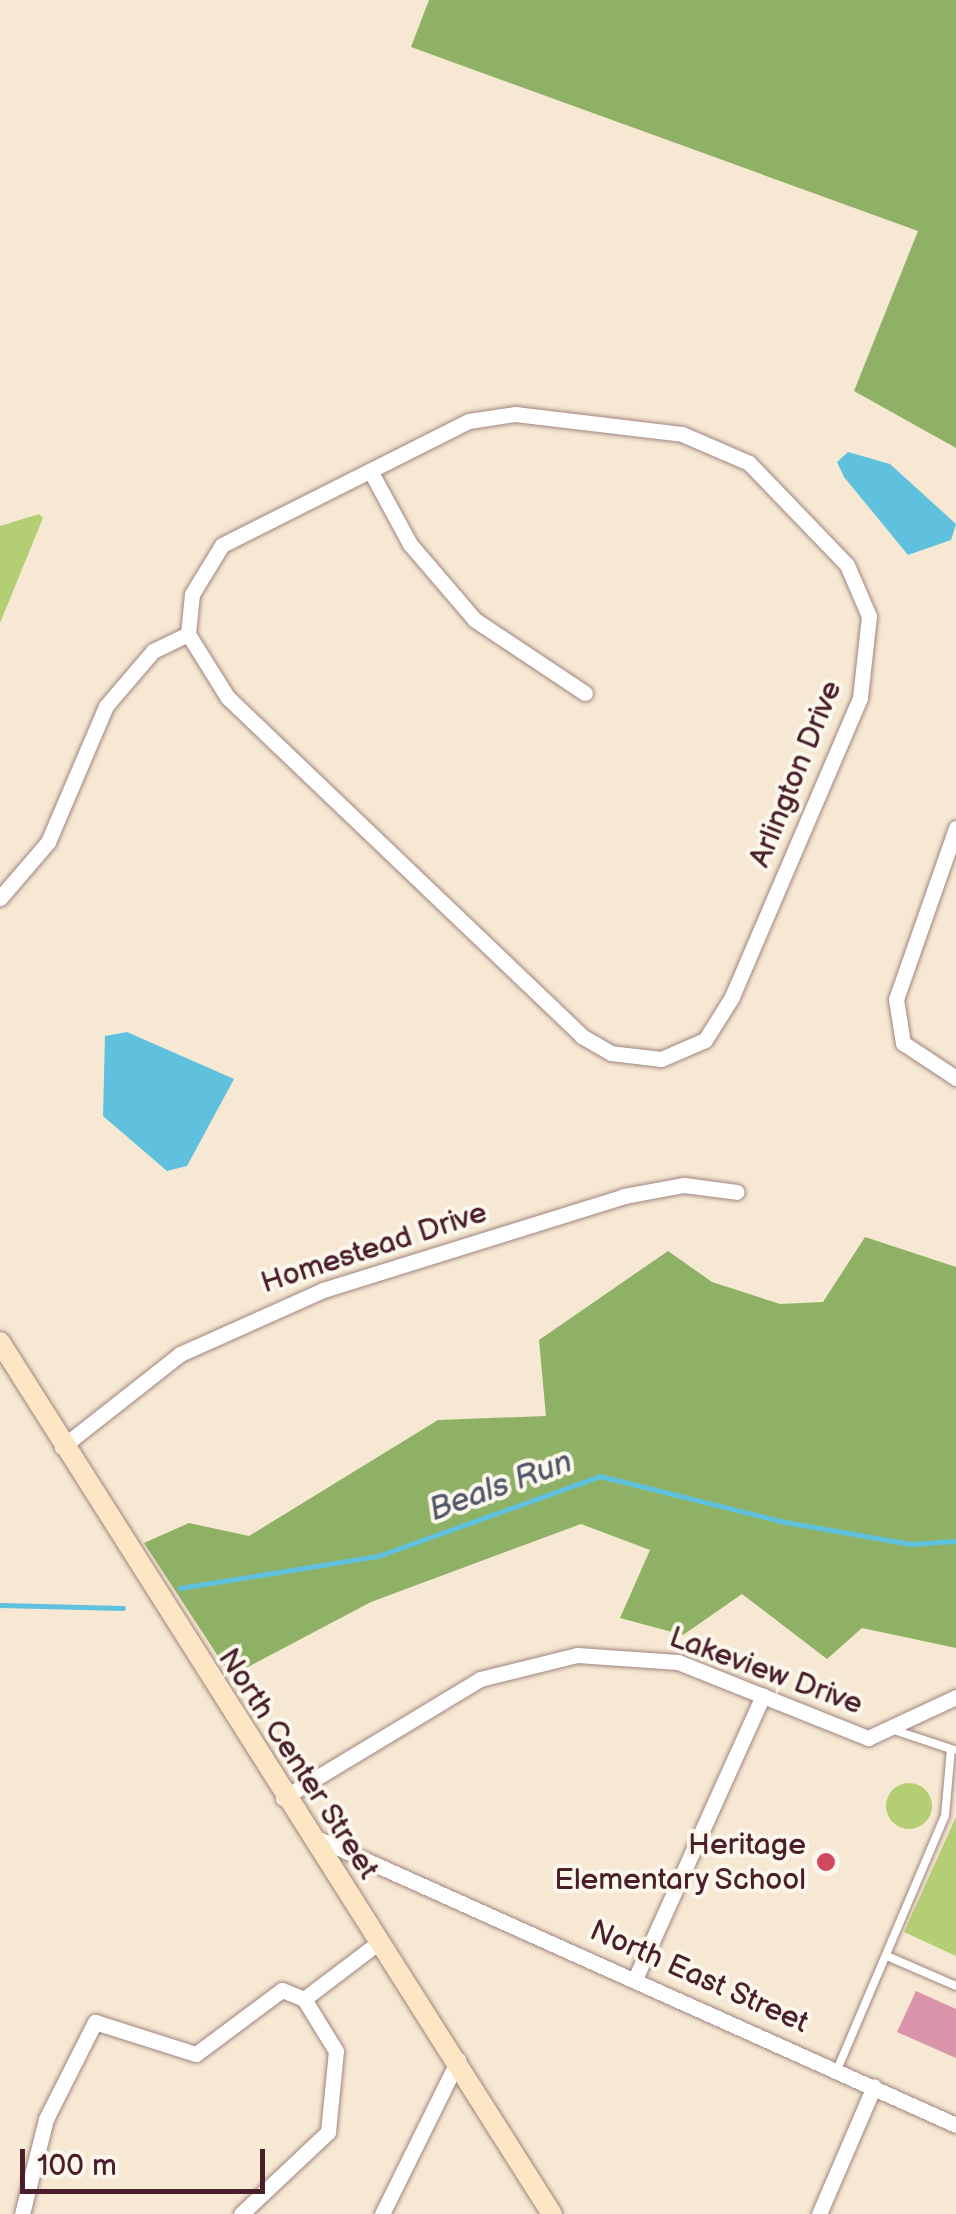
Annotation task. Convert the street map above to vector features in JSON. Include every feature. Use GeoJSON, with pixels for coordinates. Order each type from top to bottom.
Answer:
{"type":"FeatureCollection","features":[{"type":"Feature","properties":{"kind":"main road","name":"North Center Street"},"geometry":{"type":"LineString","coordinates":[[0,1342],[284,1798],[458,2060],[552,2214]]}},
{"type":"Feature","properties":{"kind":"street","name":"Arlington Drive"},"geometry":{"type":"LineString","coordinates":[[490,415],[682,434],[775,482],[847,565],[871,634],[860,698],[732,997],[705,1040],[635,1059],[582,1036],[228,698],[188,634],[192,594],[222,545],[490,415]]}},
{"type":"Feature","properties":{"kind":"street"},"geometry":{"type":"LineString","coordinates":[[372,474],[410,544],[475,620],[585,692]]}},
{"type":"Feature","properties":{"kind":"street"},"geometry":{"type":"LineString","coordinates":[[0,898],[48,842],[106,706],[153,651],[188,634]]}},
{"type":"Feature","properties":{"kind":"street"},"geometry":{"type":"LineString","coordinates":[[956,828],[900,977],[904,1044],[956,1078]]}},
{"type":"Feature","properties":{"kind":"street","name":"Homestead Drive"},"geometry":{"type":"LineString","coordinates":[[62,1447],[180,1354],[323,1290],[624,1196],[684,1185],[738,1192]]}},
{"type":"Feature","properties":{"kind":"street","name":"Lakeview Drive"},"geometry":{"type":"LineString","coordinates":[[284,1798],[436,1702],[527,1662],[629,1654],[763,1696],[868,1738],[956,1698]]}},
{"type":"Feature","properties":{"kind":"street"},"geometry":{"type":"LineString","coordinates":[[635,1979],[763,1696]]}},
{"type":"Feature","properties":{"kind":"street","name":"North East Street"},"geometry":{"type":"LineString","coordinates":[[308,1834],[956,2126]]}},
{"type":"Feature","properties":{"kind":"street"},"geometry":{"type":"LineString","coordinates":[[304,1999],[379,1942]]}},
{"type":"Feature","properties":{"kind":"street"},"geometry":{"type":"LineString","coordinates":[[22,2214],[46,2118],[94,2022],[196,2054],[282,1990],[304,1999],[336,2051],[328,2132],[241,2214]]}},
{"type":"Feature","properties":{"kind":"street"},"geometry":{"type":"LineString","coordinates":[[382,2214],[458,2060]]}},
{"type":"Feature","properties":{"kind":"street"},"geometry":{"type":"LineString","coordinates":[[819,2214],[874,2086]]}},
{"type":"Feature","properties":{"kind":"lane"},"geometry":{"type":"LineString","coordinates":[[837,2070],[945,1816],[954,1750],[892,1729]]}},
{"type":"Feature","properties":{"kind":"lane"},"geometry":{"type":"LineString","coordinates":[[886,1956],[956,1986]]}},
{"type":"Feature","properties":{"kind":"green space"},"geometry":{"type":"Polygon","coordinates":[[[429,0],[956,0],[956,448],[854,391],[918,231],[411,47],[429,0]]]}},
{"type":"Feature","properties":{"kind":"green space"},"geometry":{"type":"Polygon","coordinates":[[[39,514],[43,518],[0,623],[0,526],[39,514]]]}},
{"type":"Feature","properties":{"kind":"green space"},"geometry":{"type":"Polygon","coordinates":[[[865,1237],[956,1267],[956,1648],[862,1628],[827,1659],[742,1594],[683,1635],[620,1618],[650,1550],[581,1524],[371,1602],[231,1676],[144,1543],[189,1523],[249,1536],[438,1420],[546,1416],[539,1340],[668,1251],[712,1282],[780,1304],[823,1302],[865,1237]]]}},
{"type":"Feature","properties":{"kind":"green space"},"geometry":{"type":"Polygon","coordinates":[[[909,1783],[926,1789],[932,1806],[926,1823],[909,1829],[892,1823],[886,1806],[892,1789],[909,1783]]]}},
{"type":"Feature","properties":{"kind":"green space"},"geometry":{"type":"Polygon","coordinates":[[[956,1817],[956,1956],[904,1932],[956,1817]]]}},
{"type":"Feature","properties":{"kind":"water"},"geometry":{"type":"Polygon","coordinates":[[[848,452],[890,464],[956,524],[951,540],[908,555],[844,477],[837,462],[848,452]]]}},
{"type":"Feature","properties":{"kind":"water"},"geometry":{"type":"Polygon","coordinates":[[[127,1032],[234,1079],[187,1166],[167,1171],[103,1116],[105,1036],[127,1032]]]}},
{"type":"Feature","properties":{"kind":"building"},"geometry":{"type":"Polygon","coordinates":[[[916,1991],[956,2009],[956,2058],[897,2032],[916,1991]]]}},
{"type":"Feature","properties":{"kind":"waterway","name":"Beals Run"},"geometry":{"type":"LineString","coordinates":[[180,1588],[378,1556],[600,1476],[785,1522],[911,1544],[956,1541]]}},
{"type":"Feature","properties":{"kind":"waterway","name":"Beals Run"},"geometry":{"type":"LineString","coordinates":[[0,1605],[123,1608]]}},
{"type":"Feature","properties":{"kind":"place","name":"Heritage Elementary School"},"geometry":{"type":"Point","coordinates":[826,1862]}}]}
